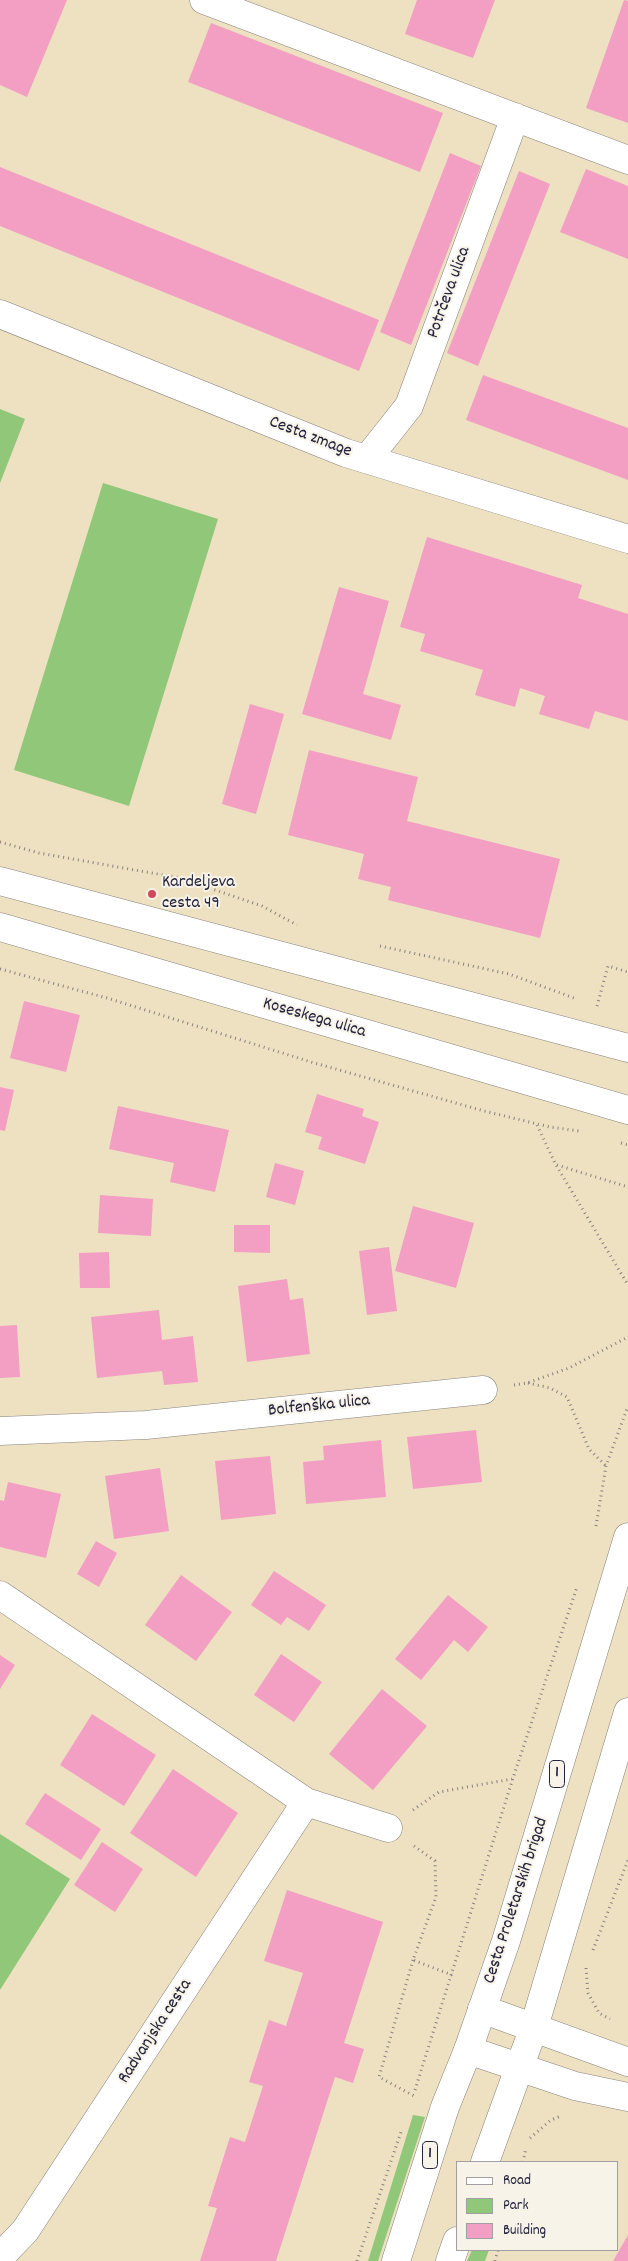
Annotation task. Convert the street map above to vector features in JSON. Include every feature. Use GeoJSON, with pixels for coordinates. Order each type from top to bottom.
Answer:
{"type":"FeatureCollection","features":[{"type":"Feature","properties":{"kind":"street"},"geometry":{"type":"LineString","coordinates":[[204,0],[628,160]]}},
{"type":"Feature","properties":{"kind":"street","name":"Potrčeva ulica"},"geometry":{"type":"LineString","coordinates":[[367,459],[409,406],[515,117]]}},
{"type":"Feature","properties":{"kind":"street","name":"Cesta zmage"},"geometry":{"type":"LineString","coordinates":[[0,314],[346,453],[628,538]]}},
{"type":"Feature","properties":{"kind":"street"},"geometry":{"type":"LineString","coordinates":[[0,881],[628,1048]]}},
{"type":"Feature","properties":{"kind":"street","name":"Koseskega ulica"},"geometry":{"type":"LineString","coordinates":[[0,927],[628,1110]]}},
{"type":"Feature","properties":{"kind":"street","name":"Bolfenška ulica"},"geometry":{"type":"LineString","coordinates":[[0,1431],[146,1424],[483,1390]]}},
{"type":"Feature","properties":{"kind":"street","name":"Cesta Proletarskih brigad"},"geometry":{"type":"LineString","coordinates":[[396,2261],[445,2107],[468,2050],[506,1941],[628,1537]]}},
{"type":"Feature","properties":{"kind":"street"},"geometry":{"type":"LineString","coordinates":[[0,1595],[306,1802],[388,1828]]}},
{"type":"Feature","properties":{"kind":"street"},"geometry":{"type":"LineString","coordinates":[[485,2161],[534,2027],[628,1712]]}},
{"type":"Feature","properties":{"kind":"street","name":"Radvanjska cesta"},"geometry":{"type":"LineString","coordinates":[[0,2259],[24,2231],[306,1802]]}},
{"type":"Feature","properties":{"kind":"street"},"geometry":{"type":"LineString","coordinates":[[482,2009],[628,2062]]}},
{"type":"Feature","properties":{"kind":"street"},"geometry":{"type":"LineString","coordinates":[[468,2050],[575,2086],[628,2097]]}},
{"type":"Feature","properties":{"kind":"street"},"geometry":{"type":"LineString","coordinates":[[450,2261],[456,2244]]}},
{"type":"Feature","properties":{"kind":"path"},"geometry":{"type":"LineString","coordinates":[[0,842],[39,854],[180,878],[262,906],[301,927]]}},
{"type":"Feature","properties":{"kind":"path"},"geometry":{"type":"LineString","coordinates":[[374,945],[509,974],[579,1000]]}},
{"type":"Feature","properties":{"kind":"path"},"geometry":{"type":"LineString","coordinates":[[596,1007],[608,966],[628,972]]}},
{"type":"Feature","properties":{"kind":"path"},"geometry":{"type":"LineString","coordinates":[[0,969],[107,998],[311,1062],[484,1112],[536,1124],[588,1132]]}},
{"type":"Feature","properties":{"kind":"path"},"geometry":{"type":"LineString","coordinates":[[588,1003],[605,1010]]}},
{"type":"Feature","properties":{"kind":"path"},"geometry":{"type":"LineString","coordinates":[[536,1124],[556,1165],[628,1285]]}},
{"type":"Feature","properties":{"kind":"path"},"geometry":{"type":"LineString","coordinates":[[619,1142],[628,1145]]}},
{"type":"Feature","properties":{"kind":"path"},"geometry":{"type":"LineString","coordinates":[[556,1165],[628,1187]]}},
{"type":"Feature","properties":{"kind":"path"},"geometry":{"type":"LineString","coordinates":[[483,1390],[527,1383],[569,1368],[628,1337]]}},
{"type":"Feature","properties":{"kind":"path"},"geometry":{"type":"LineString","coordinates":[[527,1383],[550,1388],[568,1397],[589,1449],[606,1466]]}},
{"type":"Feature","properties":{"kind":"path"},"geometry":{"type":"LineString","coordinates":[[595,1533],[606,1466],[628,1406]]}},
{"type":"Feature","properties":{"kind":"path"},"geometry":{"type":"LineString","coordinates":[[467,1929],[513,1778],[579,1580]]}},
{"type":"Feature","properties":{"kind":"path"},"geometry":{"type":"LineString","coordinates":[[413,2096],[380,2077],[413,1960],[436,1898],[436,1861],[388,1828],[439,1792],[513,1778]]}},
{"type":"Feature","properties":{"kind":"path"},"geometry":{"type":"LineString","coordinates":[[590,1958],[628,1860]]}},
{"type":"Feature","properties":{"kind":"path"},"geometry":{"type":"LineString","coordinates":[[413,1960],[452,1975]]}},
{"type":"Feature","properties":{"kind":"path"},"geometry":{"type":"LineString","coordinates":[[586,1967],[588,1993],[598,2013]]}},
{"type":"Feature","properties":{"kind":"path"},"geometry":{"type":"LineString","coordinates":[[523,2161],[530,2137],[551,2120],[566,2114]]}},
{"type":"Feature","properties":{"kind":"green space"},"geometry":{"type":"Polygon","coordinates":[[[0,409],[25,419],[0,483],[0,409]]]}},
{"type":"Feature","properties":{"kind":"green space"},"geometry":{"type":"Polygon","coordinates":[[[103,483],[218,519],[129,806],[14,770],[103,483]]]}},
{"type":"Feature","properties":{"kind":"green space"},"geometry":{"type":"Polygon","coordinates":[[[0,1834],[70,1879],[0,1990],[0,1834]]]}},
{"type":"Feature","properties":{"kind":"green space"},"geometry":{"type":"Polygon","coordinates":[[[413,2115],[425,2117],[378,2261],[368,2261],[413,2115]]]}},
{"type":"Feature","properties":{"kind":"green space"},"geometry":{"type":"Polygon","coordinates":[[[472,2251],[489,2251],[485,2261],[467,2261],[472,2251]]]}},
{"type":"Feature","properties":{"kind":"building"},"geometry":{"type":"Polygon","coordinates":[[[0,0],[67,0],[27,97],[0,85],[0,0]]]}},
{"type":"Feature","properties":{"kind":"building"},"geometry":{"type":"Polygon","coordinates":[[[417,0],[495,0],[473,58],[405,34],[417,0]]]}},
{"type":"Feature","properties":{"kind":"building"},"geometry":{"type":"Polygon","coordinates":[[[624,0],[628,1],[628,123],[586,108],[624,0]]]}},
{"type":"Feature","properties":{"kind":"building"},"geometry":{"type":"Polygon","coordinates":[[[211,23],[443,113],[420,172],[188,82],[211,23]]]}},
{"type":"Feature","properties":{"kind":"building"},"geometry":{"type":"Polygon","coordinates":[[[450,153],[481,166],[411,345],[380,332],[450,153]]]}},
{"type":"Feature","properties":{"kind":"building"},"geometry":{"type":"Polygon","coordinates":[[[0,167],[379,320],[359,371],[0,226],[0,167]]]}},
{"type":"Feature","properties":{"kind":"building"},"geometry":{"type":"Polygon","coordinates":[[[586,169],[628,186],[628,259],[560,232],[586,169]]]}},
{"type":"Feature","properties":{"kind":"building"},"geometry":{"type":"Polygon","coordinates":[[[519,171],[550,184],[478,366],[447,353],[519,171]]]}},
{"type":"Feature","properties":{"kind":"building"},"geometry":{"type":"Polygon","coordinates":[[[483,375],[628,428],[628,480],[466,420],[483,375]]]}},
{"type":"Feature","properties":{"kind":"building"},"geometry":{"type":"Polygon","coordinates":[[[427,537],[582,585],[578,598],[628,614],[628,721],[595,711],[589,729],[539,714],[545,696],[520,688],[515,707],[475,695],[483,670],[420,651],[425,634],[400,627],[427,537]]]}},
{"type":"Feature","properties":{"kind":"building"},"geometry":{"type":"Polygon","coordinates":[[[339,587],[389,601],[363,694],[401,705],[391,740],[302,714],[339,587]]]}},
{"type":"Feature","properties":{"kind":"building"},"geometry":{"type":"Polygon","coordinates":[[[250,704],[284,714],[256,814],[222,804],[250,704]]]}},
{"type":"Feature","properties":{"kind":"building"},"geometry":{"type":"Polygon","coordinates":[[[309,750],[418,777],[407,821],[560,859],[540,938],[388,900],[391,887],[358,879],[364,854],[288,835],[309,750]]]}},
{"type":"Feature","properties":{"kind":"building"},"geometry":{"type":"Polygon","coordinates":[[[24,1001],[80,1015],[66,1072],[10,1058],[24,1001]]]}},
{"type":"Feature","properties":{"kind":"building"},"geometry":{"type":"Polygon","coordinates":[[[0,1087],[14,1090],[5,1131],[0,1130],[0,1087]]]}},
{"type":"Feature","properties":{"kind":"building"},"geometry":{"type":"Polygon","coordinates":[[[317,1094],[364,1109],[362,1116],[379,1122],[365,1164],[318,1149],[322,1137],[305,1132],[317,1094]]]}},
{"type":"Feature","properties":{"kind":"building"},"geometry":{"type":"Polygon","coordinates":[[[118,1106],[229,1130],[215,1192],[170,1182],[174,1163],[109,1149],[118,1106]]]}},
{"type":"Feature","properties":{"kind":"building"},"geometry":{"type":"Polygon","coordinates":[[[275,1163],[304,1171],[295,1205],[266,1197],[275,1163]]]}},
{"type":"Feature","properties":{"kind":"building"},"geometry":{"type":"Polygon","coordinates":[[[100,1195],[153,1199],[151,1236],[98,1233],[100,1195]]]}},
{"type":"Feature","properties":{"kind":"building"},"geometry":{"type":"Polygon","coordinates":[[[413,1206],[474,1223],[456,1288],[395,1271],[413,1206]]]}},
{"type":"Feature","properties":{"kind":"building"},"geometry":{"type":"Polygon","coordinates":[[[234,1225],[270,1225],[270,1253],[234,1252],[234,1225]]]}},
{"type":"Feature","properties":{"kind":"building"},"geometry":{"type":"Polygon","coordinates":[[[389,1247],[397,1311],[367,1315],[359,1251],[389,1247]]]}},
{"type":"Feature","properties":{"kind":"building"},"geometry":{"type":"Polygon","coordinates":[[[109,1252],[110,1288],[80,1288],[79,1253],[109,1252]]]}},
{"type":"Feature","properties":{"kind":"building"},"geometry":{"type":"Polygon","coordinates":[[[287,1279],[290,1300],[303,1298],[310,1354],[247,1362],[238,1286],[287,1279]]]}},
{"type":"Feature","properties":{"kind":"building"},"geometry":{"type":"Polygon","coordinates":[[[159,1310],[162,1340],[193,1336],[198,1382],[164,1385],[162,1371],[97,1378],[91,1317],[159,1310]]]}},
{"type":"Feature","properties":{"kind":"building"},"geometry":{"type":"Polygon","coordinates":[[[17,1325],[20,1377],[0,1378],[0,1326],[17,1325]]]}},
{"type":"Feature","properties":{"kind":"building"},"geometry":{"type":"Polygon","coordinates":[[[476,1430],[482,1482],[413,1489],[407,1437],[476,1430]]]}},
{"type":"Feature","properties":{"kind":"building"},"geometry":{"type":"Polygon","coordinates":[[[381,1440],[386,1497],[306,1504],[303,1462],[324,1460],[323,1446],[381,1440]]]}},
{"type":"Feature","properties":{"kind":"building"},"geometry":{"type":"Polygon","coordinates":[[[270,1456],[276,1514],[221,1520],[215,1461],[270,1456]]]}},
{"type":"Feature","properties":{"kind":"building"},"geometry":{"type":"Polygon","coordinates":[[[160,1468],[169,1531],[114,1539],[105,1476],[160,1468]]]}},
{"type":"Feature","properties":{"kind":"building"},"geometry":{"type":"Polygon","coordinates":[[[8,1482],[61,1494],[46,1558],[0,1547],[0,1500],[4,1501],[8,1482]]]}},
{"type":"Feature","properties":{"kind":"building"},"geometry":{"type":"Polygon","coordinates":[[[96,1541],[117,1553],[99,1587],[77,1574],[96,1541]]]}},
{"type":"Feature","properties":{"kind":"building"},"geometry":{"type":"Polygon","coordinates":[[[274,1571],[326,1605],[309,1631],[287,1617],[281,1625],[251,1605],[274,1571]]]}},
{"type":"Feature","properties":{"kind":"building"},"geometry":{"type":"Polygon","coordinates":[[[181,1575],[232,1612],[196,1661],[145,1625],[181,1575]]]}},
{"type":"Feature","properties":{"kind":"building"},"geometry":{"type":"Polygon","coordinates":[[[448,1595],[488,1627],[468,1652],[454,1640],[421,1680],[395,1659],[448,1595]]]}},
{"type":"Feature","properties":{"kind":"building"},"geometry":{"type":"Polygon","coordinates":[[[281,1654],[322,1682],[294,1722],[254,1695],[281,1654]]]}},
{"type":"Feature","properties":{"kind":"building"},"geometry":{"type":"Polygon","coordinates":[[[0,1655],[15,1665],[0,1689],[0,1655]]]}},
{"type":"Feature","properties":{"kind":"building"},"geometry":{"type":"Polygon","coordinates":[[[382,1689],[427,1726],[373,1790],[329,1754],[382,1689]]]}},
{"type":"Feature","properties":{"kind":"building"},"geometry":{"type":"Polygon","coordinates":[[[92,1714],[156,1755],[124,1806],[60,1765],[92,1714]]]}},
{"type":"Feature","properties":{"kind":"building"},"geometry":{"type":"Polygon","coordinates":[[[173,1769],[238,1813],[196,1877],[130,1833],[173,1769]]]}},
{"type":"Feature","properties":{"kind":"building"},"geometry":{"type":"Polygon","coordinates":[[[45,1793],[101,1829],[81,1860],[25,1824],[45,1793]]]}},
{"type":"Feature","properties":{"kind":"building"},"geometry":{"type":"Polygon","coordinates":[[[102,1842],[143,1869],[115,1912],[74,1885],[102,1842]]]}},
{"type":"Feature","properties":{"kind":"building"},"geometry":{"type":"Polygon","coordinates":[[[287,1890],[383,1922],[344,2043],[364,2049],[353,2083],[335,2077],[276,2261],[200,2261],[217,2208],[208,2206],[230,2137],[245,2142],[263,2086],[249,2082],[269,2020],[286,2026],[303,1973],[264,1961],[287,1890]]]}},
{"type":"Feature","properties":{"kind":"building"},"geometry":{"type":"Polygon","coordinates":[[[628,2235],[628,2261],[613,2261],[628,2235]]]}},
{"type":"Feature","properties":{"kind":"place","name":"Kardeljeva cesta 49"},"geometry":{"type":"Point","coordinates":[152,894]}}]}
